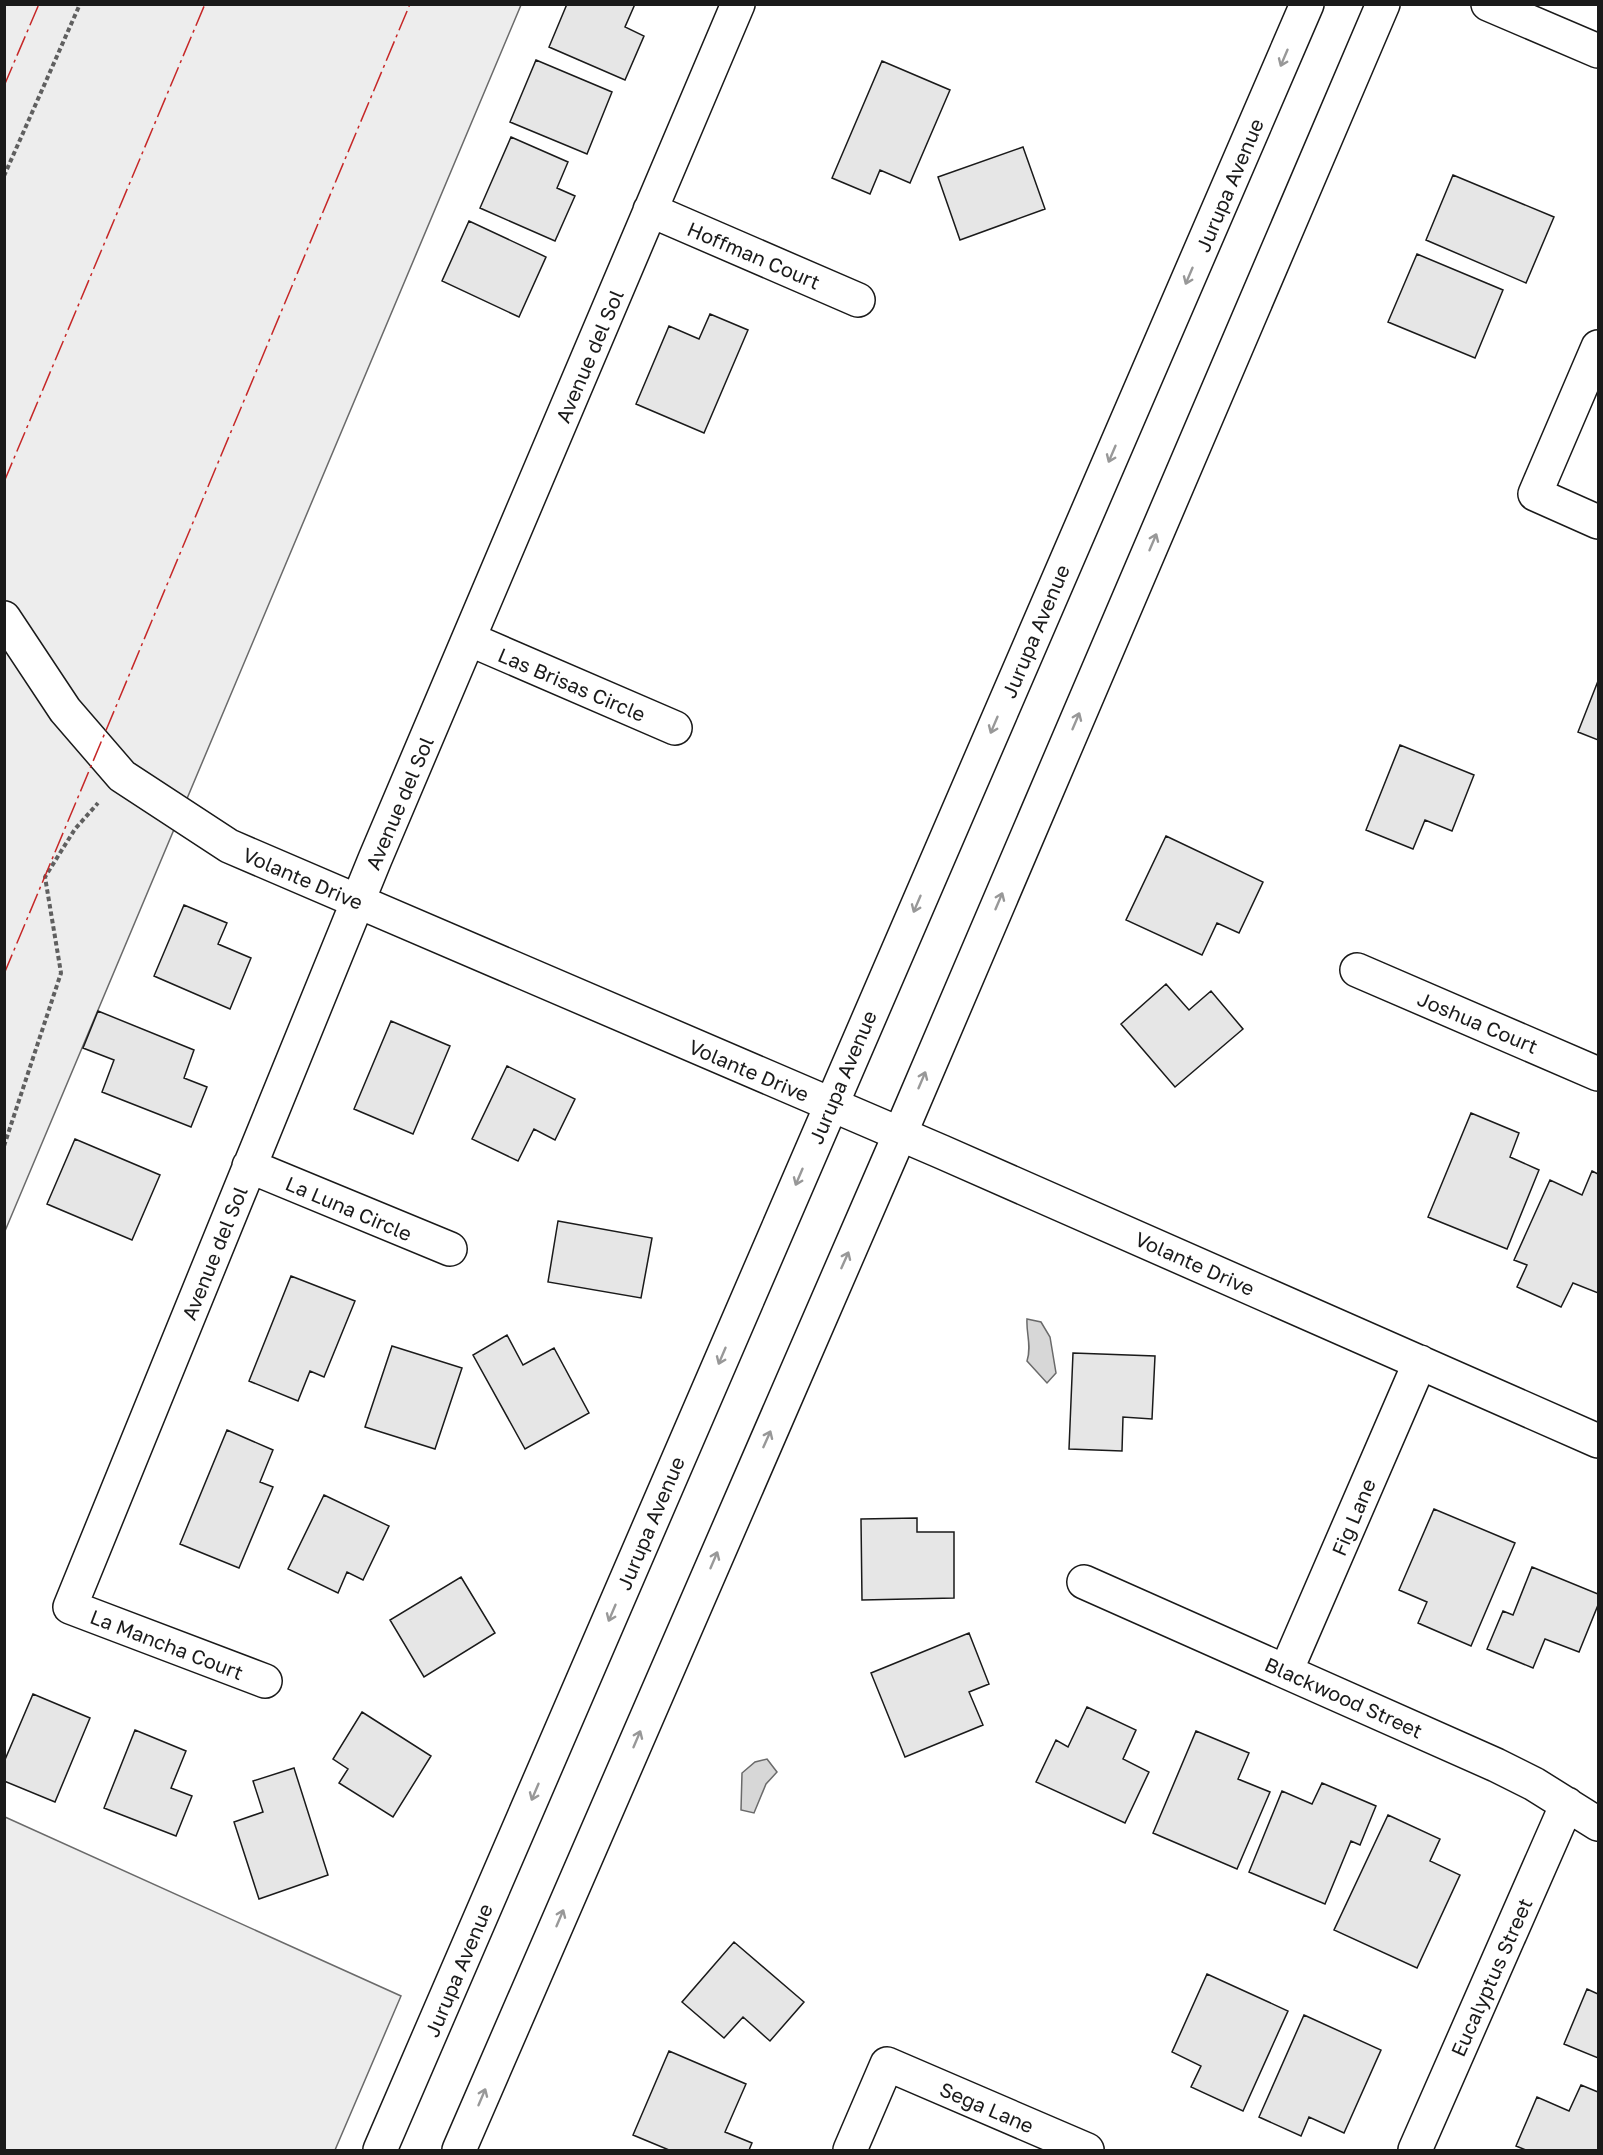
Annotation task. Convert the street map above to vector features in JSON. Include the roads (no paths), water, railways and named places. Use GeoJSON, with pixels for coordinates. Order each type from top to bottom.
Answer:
{"type":"FeatureCollection","features":[{"type":"Feature","properties":{"kind":"street","name":"Avenue del Sol"},"geometry":{"type":"LineString","coordinates":[[70,1606],[357,901],[738,4]]}},
{"type":"Feature","properties":{"kind":"street","name":"Jurupa Avenue"},"geometry":{"type":"LineString","coordinates":[[380,2151],[1307,4]]}},
{"type":"Feature","properties":{"kind":"street"},"geometry":{"type":"LineString","coordinates":[[459,2151],[900,1134],[1383,4]]}},
{"type":"Feature","properties":{"kind":"street"},"geometry":{"type":"LineString","coordinates":[[1488,4],[1599,51]]}},
{"type":"Feature","properties":{"kind":"street","name":"Hoffman Court"},"geometry":{"type":"LineString","coordinates":[[650,210],[858,300]]}},
{"type":"Feature","properties":{"kind":"street"},"geometry":{"type":"LineString","coordinates":[[1599,347],[1535,494],[1599,522]]}},
{"type":"Feature","properties":{"kind":"street","name":"Volante Drive"},"geometry":{"type":"LineString","coordinates":[[4,618],[65,710],[122,776],[229,846],[831,1104],[1599,1441]]}},
{"type":"Feature","properties":{"kind":"street","name":"Las Brisas Circle"},"geometry":{"type":"LineString","coordinates":[[469,639],[675,728]]}},
{"type":"Feature","properties":{"kind":"street","name":"Joshua Court"},"geometry":{"type":"LineString","coordinates":[[1357,970],[1599,1074]]}},
{"type":"Feature","properties":{"kind":"street","name":"La Luna Circle"},"geometry":{"type":"LineString","coordinates":[[249,1166],[450,1250]]}},
{"type":"Feature","properties":{"kind":"street","name":"Fig Lane"},"geometry":{"type":"LineString","coordinates":[[1286,1671],[1420,1362]]}},
{"type":"Feature","properties":{"kind":"street","name":"Blackwood Street"},"geometry":{"type":"LineString","coordinates":[[1084,1582],[1496,1765],[1568,1804],[1599,1824]]}},
{"type":"Feature","properties":{"kind":"street","name":"La Mancha Court"},"geometry":{"type":"LineString","coordinates":[[70,1606],[265,1681]]}},
{"type":"Feature","properties":{"kind":"street","name":"Eucalyptus Street"},"geometry":{"type":"LineString","coordinates":[[1415,2151],[1568,1804]]}},
{"type":"Feature","properties":{"kind":"street","name":"Sega Lane"},"geometry":{"type":"LineString","coordinates":[[850,2151],[887,2064],[1087,2151]]}}]}
